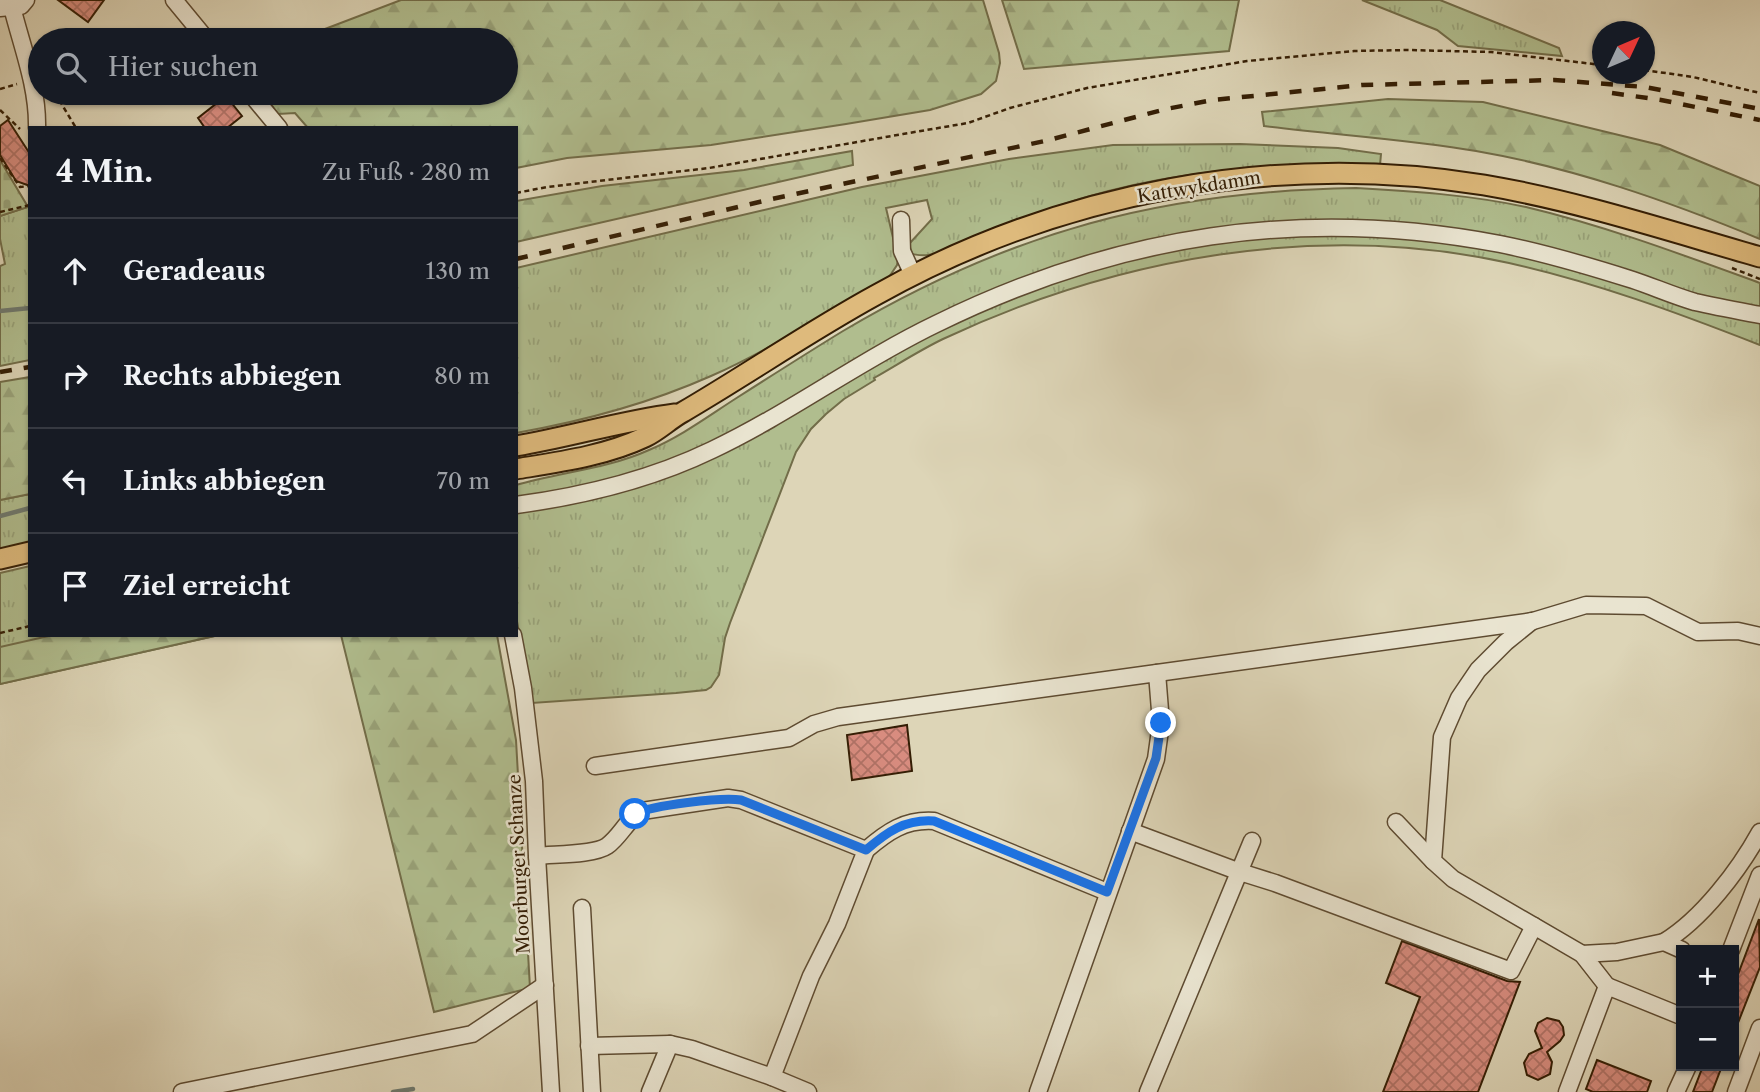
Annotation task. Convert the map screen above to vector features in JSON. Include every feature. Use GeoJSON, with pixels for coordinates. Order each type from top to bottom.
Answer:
{"type":"FeatureCollection","features":[{"type":"Feature","properties":{"kind":"main road","name":"Kattwykdamm"},"geometry":{"type":"LineString","coordinates":[[518,469],[611,449],[646,436],[814,331],[913,275],[1036,223],[1119,199],[1215,182],[1287,174],[1332,173],[1435,179],[1484,185],[1598,211],[1760,257]]}},
{"type":"Feature","properties":{"kind":"main road","name":"Kattwykdamm"},"geometry":{"type":"LineString","coordinates":[[518,446],[576,435],[637,419],[680,414]]}},
{"type":"Feature","properties":{"kind":"main road"},"geometry":{"type":"LineString","coordinates":[[0,559],[28,552]]}},
{"type":"Feature","properties":{"kind":"street"},"geometry":{"type":"LineString","coordinates":[[174,0],[197,28]]}},
{"type":"Feature","properties":{"kind":"street"},"geometry":{"type":"LineString","coordinates":[[13,5],[28,64]]}},
{"type":"Feature","properties":{"kind":"street"},"geometry":{"type":"LineString","coordinates":[[36,105],[37,126]]}},
{"type":"Feature","properties":{"kind":"street"},"geometry":{"type":"LineString","coordinates":[[260,105],[277,126]]}},
{"type":"Feature","properties":{"kind":"street"},"geometry":{"type":"LineString","coordinates":[[901,220],[902,251],[913,275]]}},
{"type":"Feature","properties":{"kind":"street"},"geometry":{"type":"LineString","coordinates":[[518,505],[606,487],[658,472],[710,451],[933,325],[1001,293],[1135,250],[1198,238],[1313,226],[1438,235],[1500,244],[1568,260],[1693,301],[1760,315]]}},
{"type":"Feature","properties":{"kind":"street"},"geometry":{"type":"LineString","coordinates":[[595,766],[789,737],[814,724],[838,717],[1533,621],[1586,605],[1646,606],[1698,632],[1738,631],[1760,636]]}},
{"type":"Feature","properties":{"kind":"street"},"geometry":{"type":"LineString","coordinates":[[1433,860],[1443,737],[1451,717],[1459,698],[1478,670],[1506,642],[1533,621]]}},
{"type":"Feature","properties":{"kind":"street","name":"Moorburger Schanze"},"geometry":{"type":"LineString","coordinates":[[513,637],[523,688],[534,781],[551,1092]]}},
{"type":"Feature","properties":{"kind":"street"},"geometry":{"type":"LineString","coordinates":[[1038,1092],[1156,758],[1161,723],[1157,673]]}},
{"type":"Feature","properties":{"kind":"street"},"geometry":{"type":"LineString","coordinates":[[537,856],[601,849],[614,839],[635,814],[642,811],[728,798],[741,800],[866,850]]}},
{"type":"Feature","properties":{"kind":"street"},"geometry":{"type":"LineString","coordinates":[[772,1077],[811,976],[837,924],[866,850],[888,831],[919,820],[934,821],[1107,892]]}},
{"type":"Feature","properties":{"kind":"street"},"geometry":{"type":"LineString","coordinates":[[1396,822],[1452,879],[1582,954],[1607,986],[1676,1014]]}},
{"type":"Feature","properties":{"kind":"street"},"geometry":{"type":"LineString","coordinates":[[1129,831],[1511,971],[1534,926]]}},
{"type":"Feature","properties":{"kind":"street"},"geometry":{"type":"LineString","coordinates":[[1582,954],[1616,952],[1664,942],[1677,934],[1744,862],[1760,832]]}},
{"type":"Feature","properties":{"kind":"street"},"geometry":{"type":"LineString","coordinates":[[1148,1092],[1252,841]]}},
{"type":"Feature","properties":{"kind":"street"},"geometry":{"type":"LineString","coordinates":[[1733,945],[1760,875]]}},
{"type":"Feature","properties":{"kind":"street"},"geometry":{"type":"LineString","coordinates":[[582,908],[592,1092]]}},
{"type":"Feature","properties":{"kind":"street"},"geometry":{"type":"LineString","coordinates":[[1664,942],[1676,947]]}},
{"type":"Feature","properties":{"kind":"street"},"geometry":{"type":"LineString","coordinates":[[182,1092],[464,1037],[479,1030],[545,985]]}},
{"type":"Feature","properties":{"kind":"street"},"geometry":{"type":"LineString","coordinates":[[1567,1092],[1607,986]]}},
{"type":"Feature","properties":{"kind":"street"},"geometry":{"type":"LineString","coordinates":[[1736,1092],[1760,1028]]}},
{"type":"Feature","properties":{"kind":"street"},"geometry":{"type":"LineString","coordinates":[[650,1092],[670,1044]]}},
{"type":"Feature","properties":{"kind":"street"},"geometry":{"type":"LineString","coordinates":[[589,1046],[670,1044],[692,1049],[808,1092]]}},
{"type":"Feature","properties":{"kind":"street"},"geometry":{"type":"LineString","coordinates":[[1676,1092],[1686,1071]]}},
{"type":"Feature","properties":{"kind":"path"},"geometry":{"type":"LineString","coordinates":[[518,193],[709,168],[916,132],[978,120],[1010,108],[1087,88],[1247,61],[1326,53],[1407,50],[1491,52],[1592,64]]}},
{"type":"Feature","properties":{"kind":"path"},"geometry":{"type":"LineString","coordinates":[[1655,72],[1693,77],[1760,93]]}},
{"type":"Feature","properties":{"kind":"path"},"geometry":{"type":"LineString","coordinates":[[62,105],[75,126]]}},
{"type":"Feature","properties":{"kind":"path"},"geometry":{"type":"LineString","coordinates":[[0,110],[20,129]]}},
{"type":"Feature","properties":{"kind":"path"},"geometry":{"type":"LineString","coordinates":[[0,158],[20,187],[28,186]]}},
{"type":"Feature","properties":{"kind":"path"},"geometry":{"type":"LineString","coordinates":[[0,212],[28,205]]}},
{"type":"Feature","properties":{"kind":"path"},"geometry":{"type":"LineString","coordinates":[[0,633],[28,626]]}},
{"type":"Feature","properties":{"kind":"green space"},"geometry":{"type":"Polygon","coordinates":[[[401,0],[983,0],[1000,63],[996,81],[981,94],[930,110],[711,145],[567,158],[518,168],[518,126],[306,126],[295,113],[278,114],[272,105],[518,105],[518,28],[328,28],[401,0]]]}},
{"type":"Feature","properties":{"kind":"green space"},"geometry":{"type":"Polygon","coordinates":[[[1002,0],[1239,0],[1229,51],[1024,69],[1002,0]]]}},
{"type":"Feature","properties":{"kind":"green space"},"geometry":{"type":"Polygon","coordinates":[[[1362,0],[1440,0],[1559,48],[1562,56],[1458,46],[1437,30],[1362,0]]]}},
{"type":"Feature","properties":{"kind":"green space"},"geometry":{"type":"Polygon","coordinates":[[[1388,99],[1483,102],[1660,145],[1760,186],[1760,239],[1620,187],[1513,158],[1423,143],[1264,126],[1262,112],[1388,99]]]}},
{"type":"Feature","properties":{"kind":"green space"},"geometry":{"type":"Polygon","coordinates":[[[1240,144],[1338,148],[1381,154],[1380,165],[1258,167],[1136,184],[1039,212],[992,229],[949,249],[926,255],[912,254],[909,244],[932,219],[927,200],[886,208],[898,259],[889,277],[757,354],[687,386],[615,410],[518,433],[518,268],[862,187],[1009,159],[1113,145],[1240,144]]]}},
{"type":"Feature","properties":{"kind":"green space"},"geometry":{"type":"Polygon","coordinates":[[[852,151],[853,165],[518,242],[518,201],[602,186],[744,170],[852,151]]]}},
{"type":"Feature","properties":{"kind":"green space"},"geometry":{"type":"Polygon","coordinates":[[[0,160],[28,207],[0,216],[0,160]]]}},
{"type":"Feature","properties":{"kind":"green space"},"geometry":{"type":"Polygon","coordinates":[[[1356,188],[1462,197],[1526,207],[1615,232],[1760,283],[1760,345],[1573,279],[1509,263],[1437,251],[1365,246],[1292,247],[1220,254],[1149,268],[1078,287],[1010,310],[934,343],[874,378],[875,380],[844,399],[811,429],[796,452],[730,623],[719,675],[711,687],[706,690],[676,693],[532,703],[518,627],[518,507],[655,470],[518,500],[518,485],[617,462],[660,445],[843,331],[966,267],[1028,243],[1152,208],[1285,191],[1356,188]]]}},
{"type":"Feature","properties":{"kind":"green space"},"geometry":{"type":"Polygon","coordinates":[[[28,207],[28,360],[0,366],[0,266],[5,264],[0,239],[0,216],[28,207]]]}},
{"type":"Feature","properties":{"kind":"green space"},"geometry":{"type":"Polygon","coordinates":[[[28,377],[28,494],[0,500],[0,382],[28,377]]]}},
{"type":"Feature","properties":{"kind":"green space"},"geometry":{"type":"Polygon","coordinates":[[[28,494],[28,543],[0,550],[0,500],[28,494]]]}},
{"type":"Feature","properties":{"kind":"green space"},"geometry":{"type":"Polygon","coordinates":[[[28,566],[28,637],[210,637],[0,684],[0,573],[28,566]]]}},
{"type":"Feature","properties":{"kind":"green space"},"geometry":{"type":"Polygon","coordinates":[[[44,637],[210,637],[0,684],[0,647],[44,637]]]}},
{"type":"Feature","properties":{"kind":"green space"},"geometry":{"type":"Polygon","coordinates":[[[341,637],[497,637],[516,740],[530,988],[434,1012],[341,637]]]}},
{"type":"Feature","properties":{"kind":"building"},"geometry":{"type":"Polygon","coordinates":[[[58,0],[104,0],[88,22],[58,0]]]}},
{"type":"Feature","properties":{"kind":"building"},"geometry":{"type":"Polygon","coordinates":[[[215,105],[233,105],[242,116],[230,126],[204,126],[198,118],[215,105]]]}},
{"type":"Feature","properties":{"kind":"building"},"geometry":{"type":"Polygon","coordinates":[[[8,120],[28,151],[28,185],[16,181],[0,155],[0,126],[8,120]]]}},
{"type":"Feature","properties":{"kind":"building"},"geometry":{"type":"Polygon","coordinates":[[[907,725],[912,771],[852,780],[847,735],[907,725]]]}},
{"type":"Feature","properties":{"kind":"building"},"geometry":{"type":"Polygon","coordinates":[[[1759,919],[1760,967],[1739,1020],[1739,972],[1759,919]]]}},
{"type":"Feature","properties":{"kind":"building"},"geometry":{"type":"Polygon","coordinates":[[[1402,941],[1507,981],[1520,982],[1478,1092],[1383,1092],[1420,997],[1386,983],[1402,941]]]}},
{"type":"Feature","properties":{"kind":"building"},"geometry":{"type":"Polygon","coordinates":[[[1547,1018],[1559,1021],[1564,1035],[1547,1052],[1552,1062],[1550,1074],[1538,1080],[1527,1075],[1524,1063],[1529,1054],[1542,1048],[1535,1031],[1538,1023],[1547,1018]]]}},
{"type":"Feature","properties":{"kind":"building"},"geometry":{"type":"Polygon","coordinates":[[[1597,1060],[1651,1081],[1647,1092],[1593,1092],[1586,1089],[1597,1060]]]}},
{"type":"Feature","properties":{"kind":"building"},"geometry":{"type":"Polygon","coordinates":[[[1701,1071],[1720,1071],[1712,1092],[1693,1092],[1701,1071]]]}},
{"type":"Feature","properties":{"kind":"waterway"},"geometry":{"type":"LineString","coordinates":[[0,311],[28,308]]}},
{"type":"Feature","properties":{"kind":"waterway"},"geometry":{"type":"LineString","coordinates":[[0,516],[28,509]]}},
{"type":"Feature","properties":{"kind":"waterway"},"geometry":{"type":"LineString","coordinates":[[393,1092],[413,1089]]}},
{"type":"Feature","properties":{"kind":"railway"},"geometry":{"type":"LineString","coordinates":[[518,259],[772,199],[1045,141],[1166,109],[1213,100],[1362,85],[1554,80],[1645,87],[1760,109]]}},
{"type":"Feature","properties":{"kind":"railway"},"geometry":{"type":"LineString","coordinates":[[1612,93],[1760,120]]}},
{"type":"Feature","properties":{"kind":"railway"},"geometry":{"type":"LineString","coordinates":[[0,372],[28,367]]}},
{"type":"Feature","properties":{"kind":"route"},"geometry":{"type":"LineString","coordinates":[[635,814],[728,798],[741,800],[866,850],[888,831],[904,824],[919,820],[934,821],[1107,892],[1156,758],[1161,723]]}}]}
